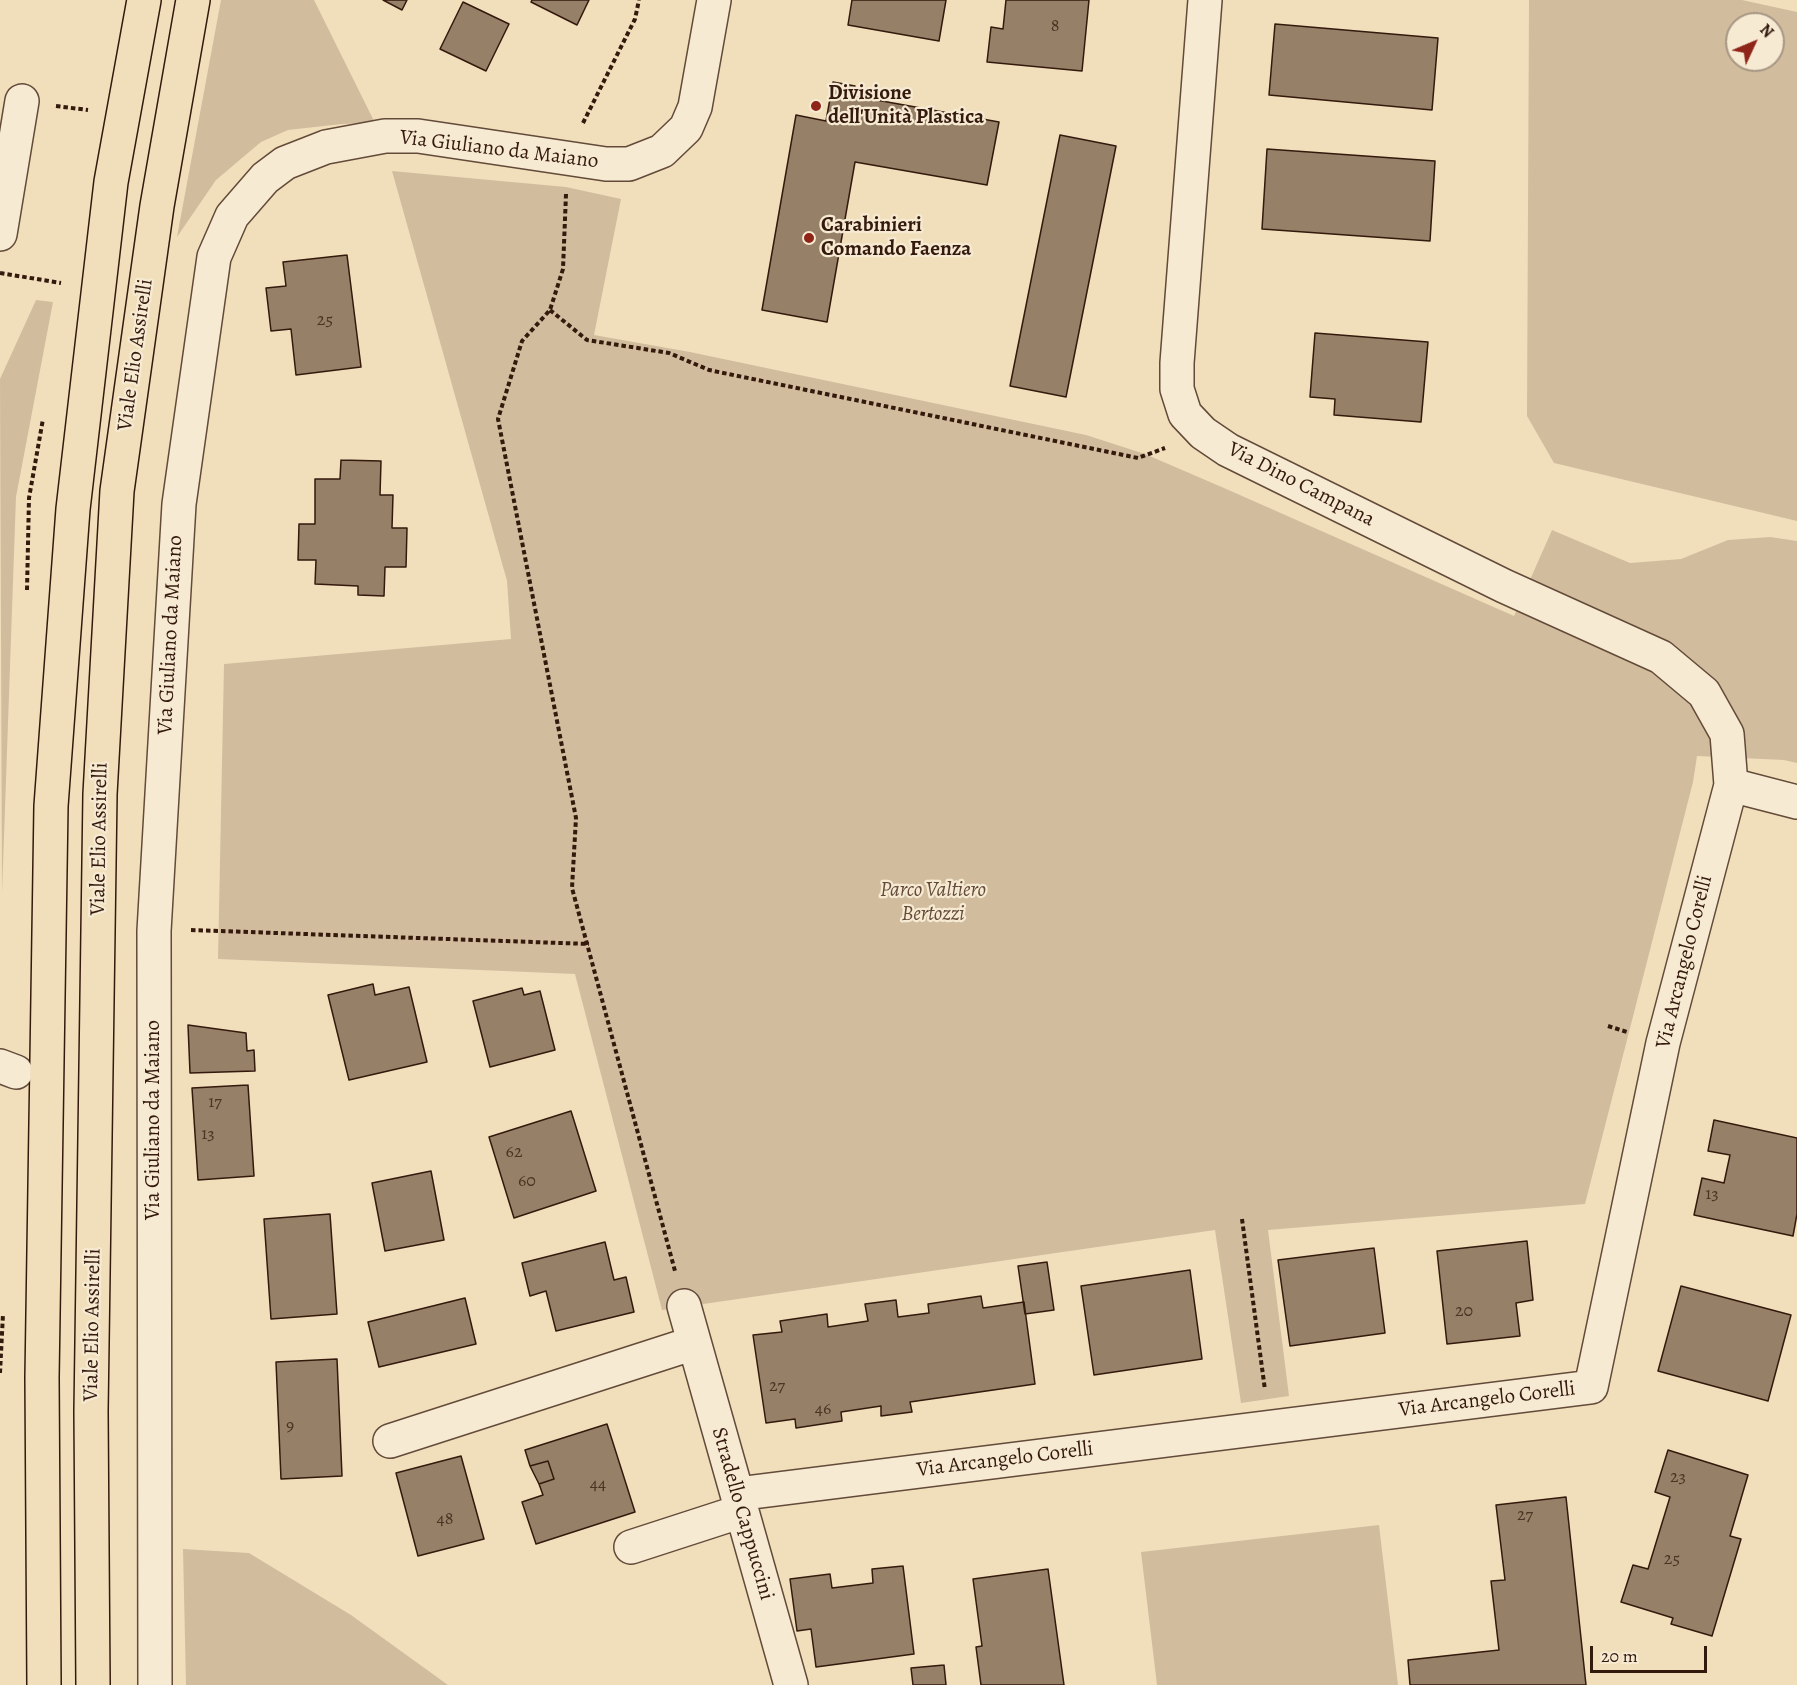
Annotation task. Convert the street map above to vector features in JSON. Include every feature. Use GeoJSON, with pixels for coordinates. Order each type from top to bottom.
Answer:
{"type":"FeatureCollection","features":[{"type":"Feature","properties":{"kind":"main road","name":"Viale Elio Assirelli"},"geometry":{"type":"LineString","coordinates":[[45,1685],[42,1377],[51,807],[73,509],[111,182],[144,0]]}},
{"type":"Feature","properties":{"kind":"main road","name":"Viale Elio Assirelli"},"geometry":{"type":"LineString","coordinates":[[93,1685],[91,1411],[100,794],[117,491],[157,206],[193,0]]}},
{"type":"Feature","properties":{"kind":"street","name":"Via Giuliano da Maiano"},"geometry":{"type":"LineString","coordinates":[[155,1685],[154,931],[179,504],[214,257],[232,216],[265,178],[285,163],[326,147],[385,136],[418,136],[606,164],[629,164],[662,151],[686,128],[694,107],[714,0]]}},
{"type":"Feature","properties":{"kind":"street","name":"Via Dino Campana"},"geometry":{"type":"LineString","coordinates":[[1205,0],[1177,363],[1177,389],[1185,414],[1203,433],[1228,450],[1504,586],[1661,657],[1704,693],[1727,734],[1731,785]]}},
{"type":"Feature","properties":{"kind":"street"},"geometry":{"type":"LineString","coordinates":[[0,234],[22,101]]}},
{"type":"Feature","properties":{"kind":"street"},"geometry":{"type":"LineString","coordinates":[[1731,785],[1797,802]]}},
{"type":"Feature","properties":{"kind":"street","name":"Via Arcangelo Corelli"},"geometry":{"type":"LineString","coordinates":[[631,1547],[739,1503],[1270,1427],[1591,1386],[1663,1043],[1731,785]]}},
{"type":"Feature","properties":{"kind":"street","name":"Stradello Cappuccini"},"geometry":{"type":"LineString","coordinates":[[684,1306],[791,1685]]}},
{"type":"Feature","properties":{"kind":"street"},"geometry":{"type":"LineString","coordinates":[[390,1441],[694,1343]]}},
{"type":"Feature","properties":{"kind":"path"},"geometry":{"type":"LineString","coordinates":[[579,132],[635,19],[639,0]]}},
{"type":"Feature","properties":{"kind":"path"},"geometry":{"type":"LineString","coordinates":[[566,187],[563,269],[550,310],[522,341],[498,419],[576,818],[572,888],[589,944],[684,1306]]}},
{"type":"Feature","properties":{"kind":"path"},"geometry":{"type":"LineString","coordinates":[[0,273],[68,284]]}},
{"type":"Feature","properties":{"kind":"path"},"geometry":{"type":"LineString","coordinates":[[550,310],[587,340],[669,353],[709,370],[1138,458],[1166,448]]}},
{"type":"Feature","properties":{"kind":"path"},"geometry":{"type":"LineString","coordinates":[[187,930],[589,944]]}},
{"type":"Feature","properties":{"kind":"path"},"geometry":{"type":"LineString","coordinates":[[1608,1026],[1631,1033]]}},
{"type":"Feature","properties":{"kind":"path"},"geometry":{"type":"LineString","coordinates":[[1242,1219],[1270,1427]]}},
{"type":"Feature","properties":{"kind":"green space"},"geometry":{"type":"Polygon","coordinates":[[[221,0],[314,0],[375,123],[288,130],[261,142],[216,180],[177,237],[221,0]]]}},
{"type":"Feature","properties":{"kind":"green space"},"geometry":{"type":"Polygon","coordinates":[[[1529,0],[1742,0],[1797,12],[1797,521],[1554,463],[1527,416],[1529,0]]]}},
{"type":"Feature","properties":{"kind":"green space","name":"Parco Valtiero Bertozzi"},"geometry":{"type":"Polygon","coordinates":[[[392,171],[566,187],[621,199],[594,335],[690,352],[1086,435],[1145,454],[1514,616],[1552,530],[1630,563],[1681,559],[1728,540],[1770,537],[1797,541],[1797,763],[1784,760],[1697,756],[1693,782],[1585,1204],[1268,1230],[1289,1396],[1241,1403],[1215,1230],[662,1310],[575,974],[218,959],[224,664],[511,639],[507,581],[392,171]]]}},
{"type":"Feature","properties":{"kind":"green space"},"geometry":{"type":"Polygon","coordinates":[[[36,300],[53,302],[16,497],[2,893],[0,379],[36,300]]]}},
{"type":"Feature","properties":{"kind":"green space"},"geometry":{"type":"Polygon","coordinates":[[[1379,1525],[1398,1685],[1157,1685],[1141,1552],[1379,1525]]]}},
{"type":"Feature","properties":{"kind":"green space"},"geometry":{"type":"Polygon","coordinates":[[[183,1549],[249,1553],[351,1615],[448,1685],[186,1685],[183,1549]]]}},
{"type":"Feature","properties":{"kind":"building"},"geometry":{"type":"Polygon","coordinates":[[[383,0],[407,0],[402,10],[383,0]]]}},
{"type":"Feature","properties":{"kind":"building"},"geometry":{"type":"Polygon","coordinates":[[[532,0],[589,0],[577,25],[531,2],[532,0]]]}},
{"type":"Feature","properties":{"kind":"building"},"geometry":{"type":"Polygon","coordinates":[[[852,0],[946,0],[939,41],[848,25],[852,0]]]}},
{"type":"Feature","properties":{"kind":"building"},"geometry":{"type":"Polygon","coordinates":[[[1006,0],[1089,0],[1082,71],[987,62],[991,27],[1003,29],[1006,0]]]}},
{"type":"Feature","properties":{"kind":"building"},"geometry":{"type":"Polygon","coordinates":[[[463,2],[509,24],[486,71],[440,49],[463,2]]]}},
{"type":"Feature","properties":{"kind":"building"},"geometry":{"type":"Polygon","coordinates":[[[1275,24],[1438,38],[1432,110],[1269,95],[1275,24]]]}},
{"type":"Feature","properties":{"kind":"building"},"geometry":{"type":"Polygon","coordinates":[[[833,82],[855,86],[854,96],[999,122],[987,185],[855,162],[827,322],[762,310],[796,115],[826,121],[833,82]]]}},
{"type":"Feature","properties":{"kind":"building"},"geometry":{"type":"Polygon","coordinates":[[[1060,135],[1116,146],[1066,397],[1010,386],[1060,135]]]}},
{"type":"Feature","properties":{"kind":"building"},"geometry":{"type":"Polygon","coordinates":[[[1267,149],[1435,161],[1430,241],[1262,229],[1267,149]]]}},
{"type":"Feature","properties":{"kind":"building"},"geometry":{"type":"Polygon","coordinates":[[[347,255],[361,367],[296,375],[291,329],[271,331],[266,288],[286,286],[283,262],[347,255]]]}},
{"type":"Feature","properties":{"kind":"building"},"geometry":{"type":"Polygon","coordinates":[[[1315,333],[1428,342],[1421,422],[1334,415],[1335,399],[1310,397],[1315,333]]]}},
{"type":"Feature","properties":{"kind":"building"},"geometry":{"type":"Polygon","coordinates":[[[341,460],[381,461],[380,495],[393,495],[392,528],[407,528],[406,567],[385,567],[384,596],[358,595],[358,586],[315,584],[316,560],[298,560],[299,524],[315,524],[315,479],[340,479],[341,460]]]}},
{"type":"Feature","properties":{"kind":"building"},"geometry":{"type":"Polygon","coordinates":[[[373,984],[375,995],[409,987],[427,1062],[349,1080],[328,995],[373,984]]]}},
{"type":"Feature","properties":{"kind":"building"},"geometry":{"type":"Polygon","coordinates":[[[522,988],[524,995],[540,991],[555,1050],[490,1067],[473,1001],[522,988]]]}},
{"type":"Feature","properties":{"kind":"building"},"geometry":{"type":"Polygon","coordinates":[[[188,1025],[246,1033],[247,1051],[254,1050],[255,1071],[190,1073],[188,1025]]]}},
{"type":"Feature","properties":{"kind":"building"},"geometry":{"type":"Polygon","coordinates":[[[248,1085],[254,1176],[198,1180],[192,1088],[248,1085]]]}},
{"type":"Feature","properties":{"kind":"building"},"geometry":{"type":"Polygon","coordinates":[[[571,1111],[596,1191],[514,1218],[489,1137],[571,1111]]]}},
{"type":"Feature","properties":{"kind":"building"},"geometry":{"type":"Polygon","coordinates":[[[1714,1120],[1797,1138],[1797,1214],[1793,1236],[1694,1215],[1702,1178],[1724,1183],[1730,1155],[1708,1151],[1714,1120]]]}},
{"type":"Feature","properties":{"kind":"building"},"geometry":{"type":"Polygon","coordinates":[[[431,1171],[444,1240],[385,1251],[372,1183],[431,1171]]]}},
{"type":"Feature","properties":{"kind":"building"},"geometry":{"type":"Polygon","coordinates":[[[330,1214],[337,1314],[271,1319],[264,1219],[330,1214]]]}},
{"type":"Feature","properties":{"kind":"building"},"geometry":{"type":"Polygon","coordinates":[[[1527,1241],[1533,1300],[1516,1303],[1520,1336],[1447,1344],[1437,1251],[1527,1241]]]}},
{"type":"Feature","properties":{"kind":"building"},"geometry":{"type":"Polygon","coordinates":[[[605,1242],[614,1280],[626,1277],[634,1312],[556,1331],[546,1291],[530,1296],[522,1263],[605,1242]]]}},
{"type":"Feature","properties":{"kind":"building"},"geometry":{"type":"Polygon","coordinates":[[[1374,1248],[1385,1333],[1290,1346],[1278,1260],[1374,1248]]]}},
{"type":"Feature","properties":{"kind":"building"},"geometry":{"type":"Polygon","coordinates":[[[1047,1262],[1054,1310],[1025,1314],[1018,1266],[1047,1262]]]}},
{"type":"Feature","properties":{"kind":"building"},"geometry":{"type":"Polygon","coordinates":[[[1190,1270],[1202,1359],[1094,1375],[1081,1286],[1190,1270]]]}},
{"type":"Feature","properties":{"kind":"building"},"geometry":{"type":"Polygon","coordinates":[[[1681,1286],[1791,1315],[1768,1401],[1658,1371],[1681,1286]]]}},
{"type":"Feature","properties":{"kind":"building"},"geometry":{"type":"Polygon","coordinates":[[[981,1296],[983,1308],[1024,1302],[1035,1384],[910,1402],[912,1412],[881,1416],[881,1406],[841,1412],[842,1421],[796,1428],[795,1419],[766,1423],[753,1335],[782,1332],[780,1321],[827,1314],[828,1327],[868,1321],[865,1304],[896,1300],[898,1317],[929,1313],[928,1304],[981,1296]]]}},
{"type":"Feature","properties":{"kind":"building"},"geometry":{"type":"Polygon","coordinates":[[[465,1298],[476,1344],[379,1367],[368,1322],[465,1298]]]}},
{"type":"Feature","properties":{"kind":"building"},"geometry":{"type":"Polygon","coordinates":[[[337,1359],[342,1476],[281,1479],[276,1362],[337,1359]]]}},
{"type":"Feature","properties":{"kind":"building"},"geometry":{"type":"Polygon","coordinates":[[[607,1424],[635,1512],[536,1544],[522,1502],[543,1495],[539,1484],[554,1479],[548,1461],[530,1466],[525,1450],[607,1424]]]}},
{"type":"Feature","properties":{"kind":"building"},"geometry":{"type":"Polygon","coordinates":[[[1668,1450],[1748,1475],[1730,1536],[1741,1539],[1712,1636],[1671,1624],[1673,1618],[1621,1602],[1633,1565],[1648,1569],[1670,1497],[1655,1492],[1668,1450]]]}},
{"type":"Feature","properties":{"kind":"building"},"geometry":{"type":"Polygon","coordinates":[[[461,1456],[484,1539],[418,1556],[396,1473],[461,1456]]]}},
{"type":"Feature","properties":{"kind":"building"},"geometry":{"type":"Polygon","coordinates":[[[548,1461],[554,1479],[539,1484],[530,1466],[548,1461]]]}},
{"type":"Feature","properties":{"kind":"building"},"geometry":{"type":"Polygon","coordinates":[[[1566,1497],[1586,1685],[1410,1685],[1408,1660],[1499,1650],[1491,1581],[1505,1580],[1496,1505],[1566,1497]]]}},
{"type":"Feature","properties":{"kind":"building"},"geometry":{"type":"Polygon","coordinates":[[[903,1566],[914,1654],[816,1667],[811,1629],[797,1631],[790,1579],[830,1574],[832,1588],[873,1583],[872,1569],[903,1566]]]}},
{"type":"Feature","properties":{"kind":"building"},"geometry":{"type":"Polygon","coordinates":[[[1048,1569],[1064,1685],[981,1685],[976,1647],[982,1646],[973,1579],[1048,1569]]]}},
{"type":"Feature","properties":{"kind":"building"},"geometry":{"type":"Polygon","coordinates":[[[944,1665],[946,1685],[913,1685],[911,1668],[944,1665]]]}},
{"type":"Feature","properties":{"kind":"place","name":"Divisione dell'Unità Plastica"},"geometry":{"type":"Point","coordinates":[816,106]}},
{"type":"Feature","properties":{"kind":"place","name":"Carabinieri Comando Faenza"},"geometry":{"type":"Point","coordinates":[809,238]}}]}
